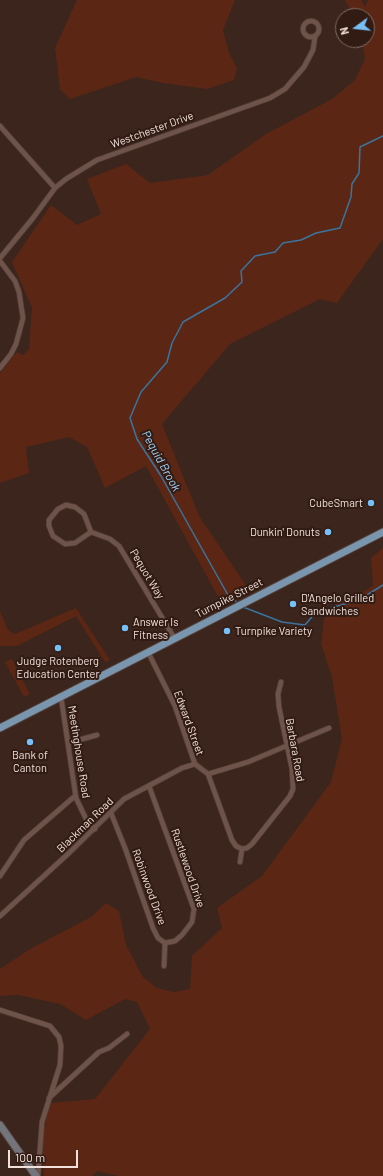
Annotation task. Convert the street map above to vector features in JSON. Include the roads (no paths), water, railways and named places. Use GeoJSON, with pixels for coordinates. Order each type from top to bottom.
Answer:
{"type":"FeatureCollection","features":[{"type":"Feature","properties":{"kind":"main road","name":"Turnpike Street"},"geometry":{"type":"LineString","coordinates":[[0,728],[93,679],[175,639],[383,532]]}},
{"type":"Feature","properties":{"kind":"main road"},"geometry":{"type":"LineString","coordinates":[[0,1125],[37,1176]]}},
{"type":"Feature","properties":{"kind":"street","name":"Westchester Drive"},"geometry":{"type":"LineString","coordinates":[[0,258],[33,218],[55,188],[66,179],[97,160],[270,98],[285,89],[304,67],[313,50],[315,37]]}},
{"type":"Feature","properties":{"kind":"street"},"geometry":{"type":"LineString","coordinates":[[0,126],[55,188]]}},
{"type":"Feature","properties":{"kind":"street"},"geometry":{"type":"LineString","coordinates":[[0,261],[15,281],[19,292],[23,318],[16,344],[11,354],[0,368]]}},
{"type":"Feature","properties":{"kind":"street"},"geometry":{"type":"LineString","coordinates":[[71,506],[80,509],[84,514],[91,532],[75,543],[65,544],[53,536],[49,526],[49,520],[58,508],[71,506]]}},
{"type":"Feature","properties":{"kind":"street","name":"Pequot Way"},"geometry":{"type":"LineString","coordinates":[[91,532],[110,539],[122,549],[175,639]]}},
{"type":"Feature","properties":{"kind":"street","name":"Edward Street"},"geometry":{"type":"LineString","coordinates":[[148,652],[175,706],[195,764],[208,774]]}},
{"type":"Feature","properties":{"kind":"street","name":"Barbara Road"},"geometry":{"type":"LineString","coordinates":[[242,849],[247,848],[252,844],[290,796],[293,789],[292,769],[279,707],[278,694],[281,682]]}},
{"type":"Feature","properties":{"kind":"street","name":"Meetinghouse Road"},"geometry":{"type":"LineString","coordinates":[[61,697],[75,796],[87,820],[95,829]]}},
{"type":"Feature","properties":{"kind":"street"},"geometry":{"type":"LineString","coordinates":[[240,862],[242,849],[236,846],[232,840],[208,774],[248,762],[329,728]]}},
{"type":"Feature","properties":{"kind":"street"},"geometry":{"type":"LineString","coordinates":[[68,743],[98,735]]}},
{"type":"Feature","properties":{"kind":"street","name":"Blackman Road"},"geometry":{"type":"LineString","coordinates":[[0,916],[95,829],[124,799],[182,768],[195,764]]}},
{"type":"Feature","properties":{"kind":"street","name":"Rustlewood Drive"},"geometry":{"type":"LineString","coordinates":[[149,786],[194,909],[192,922],[182,934],[174,941],[165,943]]}},
{"type":"Feature","properties":{"kind":"street"},"geometry":{"type":"LineString","coordinates":[[0,876],[24,840],[75,796]]}},
{"type":"Feature","properties":{"kind":"street","name":"Robinwood Drive"},"geometry":{"type":"LineString","coordinates":[[111,813],[126,848],[153,928],[158,938],[165,943]]}},
{"type":"Feature","properties":{"kind":"street"},"geometry":{"type":"LineString","coordinates":[[164,966],[165,943]]}},
{"type":"Feature","properties":{"kind":"street"},"geometry":{"type":"LineString","coordinates":[[0,1010],[45,1024],[59,1037],[61,1055],[40,1130],[37,1176]]}},
{"type":"Feature","properties":{"kind":"street"},"geometry":{"type":"LineString","coordinates":[[48,1099],[99,1052],[109,1048],[127,1034]]}},
{"type":"Feature","properties":{"kind":"waterway","name":"Pequid Brook"},"geometry":{"type":"LineString","coordinates":[[238,603],[228,595],[161,476],[137,439],[130,418],[141,392],[167,362],[172,343],[183,322],[225,298],[242,282],[241,271],[255,256],[275,252],[283,243],[301,240],[316,233],[340,228],[351,197],[352,184],[359,173],[360,147],[383,136]]}},
{"type":"Feature","properties":{"kind":"waterway","name":"Pequid Brook"},"geometry":{"type":"LineString","coordinates":[[243,607],[282,622],[305,625],[316,612],[359,600],[383,585]]}},
{"type":"Feature","properties":{"kind":"place","name":"CubeSmart"},"geometry":{"type":"Point","coordinates":[371,503]}},
{"type":"Feature","properties":{"kind":"place","name":"Dunkin' Donuts"},"geometry":{"type":"Point","coordinates":[328,532]}},
{"type":"Feature","properties":{"kind":"place","name":"D'Angelo Grilled Sandwiches"},"geometry":{"type":"Point","coordinates":[293,604]}},
{"type":"Feature","properties":{"kind":"place","name":"Answer Is Fitness"},"geometry":{"type":"Point","coordinates":[125,628]}},
{"type":"Feature","properties":{"kind":"place","name":"Turnpike Variety"},"geometry":{"type":"Point","coordinates":[227,631]}},
{"type":"Feature","properties":{"kind":"place","name":"Judge Rotenberg Education Center"},"geometry":{"type":"Point","coordinates":[58,648]}},
{"type":"Feature","properties":{"kind":"place","name":"Bank of Canton"},"geometry":{"type":"Point","coordinates":[30,742]}}]}
